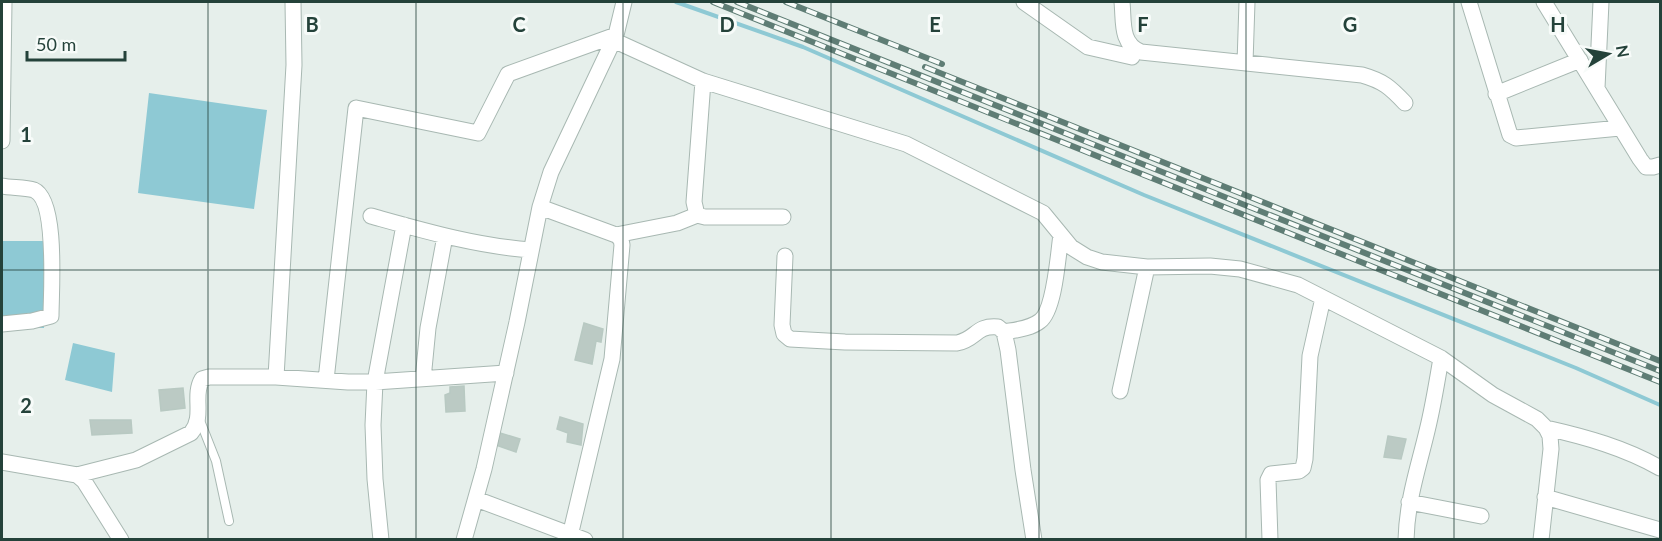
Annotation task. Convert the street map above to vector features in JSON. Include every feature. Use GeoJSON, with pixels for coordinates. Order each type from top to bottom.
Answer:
{"type":"FeatureCollection","features":[{"type":"Feature","properties":{"kind":"street"},"geometry":{"type":"LineString","coordinates":[[2,141],[4,2]]}},
{"type":"Feature","properties":{"kind":"street"},"geometry":{"type":"LineString","coordinates":[[276,377],[294,64],[292,2]]}},
{"type":"Feature","properties":{"kind":"street"},"geometry":{"type":"LineString","coordinates":[[1024,2],[1088,47],[1132,57]]}},
{"type":"Feature","properties":{"kind":"street"},"geometry":{"type":"LineString","coordinates":[[1122,2],[1127,42],[1133,49],[1141,52],[1362,75],[1390,87],[1405,103]]}},
{"type":"Feature","properties":{"kind":"street"},"geometry":{"type":"LineString","coordinates":[[1245,63],[1247,2]]}},
{"type":"Feature","properties":{"kind":"street"},"geometry":{"type":"LineString","coordinates":[[1469,2],[1510,135],[1516,138],[1620,128]]}},
{"type":"Feature","properties":{"kind":"street"},"geometry":{"type":"LineString","coordinates":[[1544,2],[1646,167],[1660,165]]}},
{"type":"Feature","properties":{"kind":"street"},"geometry":{"type":"LineString","coordinates":[[1597,89],[1601,2]]}},
{"type":"Feature","properties":{"kind":"street"},"geometry":{"type":"LineString","coordinates":[[464,540],[506,374],[540,207],[551,172],[614,38],[618,3]]}},
{"type":"Feature","properties":{"kind":"street"},"geometry":{"type":"LineString","coordinates":[[326,380],[356,108],[478,133],[508,74],[614,38],[703,81],[906,144],[1043,213],[1071,247],[1087,257],[1102,262],[1147,267],[1210,266],[1240,269],[1298,285],[1441,358],[1494,395],[1537,419],[1546,428],[1550,436],[1551,449],[1541,540]]}},
{"type":"Feature","properties":{"kind":"street"},"geometry":{"type":"LineString","coordinates":[[1496,94],[1580,60]]}},
{"type":"Feature","properties":{"kind":"street"},"geometry":{"type":"LineString","coordinates":[[697,214],[694,202],[703,81]]}},
{"type":"Feature","properties":{"kind":"street"},"geometry":{"type":"LineString","coordinates":[[2,186],[35,190],[45,204],[51,232],[51,316],[32,321],[2,324]]}},
{"type":"Feature","properties":{"kind":"street"},"geometry":{"type":"LineString","coordinates":[[476,499],[575,538],[612,359],[622,245],[621,239],[616,235],[540,207]]}},
{"type":"Feature","properties":{"kind":"street"},"geometry":{"type":"LineString","coordinates":[[616,235],[677,223],[697,214],[705,217],[783,217]]}},
{"type":"Feature","properties":{"kind":"street"},"geometry":{"type":"LineString","coordinates":[[371,216],[496,248],[531,250]]}},
{"type":"Feature","properties":{"kind":"street"},"geometry":{"type":"LineString","coordinates":[[381,540],[375,479],[373,425],[375,382],[404,225]]}},
{"type":"Feature","properties":{"kind":"street"},"geometry":{"type":"LineString","coordinates":[[1004,332],[1031,326],[1042,320],[1050,306],[1061,235]]}},
{"type":"Feature","properties":{"kind":"street"},"geometry":{"type":"LineString","coordinates":[[423,379],[428,328],[445,236]]}},
{"type":"Feature","properties":{"kind":"street"},"geometry":{"type":"LineString","coordinates":[[785,256],[782,325],[784,334],[790,339],[957,343],[967,341],[976,332],[990,326],[998,327],[1004,332],[1034,540]]}},
{"type":"Feature","properties":{"kind":"street"},"geometry":{"type":"LineString","coordinates":[[1120,391],[1147,267]]}},
{"type":"Feature","properties":{"kind":"street"},"geometry":{"type":"LineString","coordinates":[[1270,540],[1268,480],[1271,474],[1299,471],[1303,468],[1305,459],[1310,356],[1323,298]]}},
{"type":"Feature","properties":{"kind":"street"},"geometry":{"type":"LineString","coordinates":[[1406,540],[1409,502],[1428,428],[1441,358]]}},
{"type":"Feature","properties":{"kind":"street"},"geometry":{"type":"LineString","coordinates":[[2,462],[77,475],[136,460],[191,433],[199,416],[197,391],[202,379],[209,377],[276,377],[375,382],[506,374]]}},
{"type":"Feature","properties":{"kind":"street"},"geometry":{"type":"LineString","coordinates":[[1546,428],[1612,446],[1660,468]]}},
{"type":"Feature","properties":{"kind":"street"},"geometry":{"type":"LineString","coordinates":[[77,475],[84,481],[121,540]]}},
{"type":"Feature","properties":{"kind":"street"},"geometry":{"type":"LineString","coordinates":[[1545,497],[1660,530]]}},
{"type":"Feature","properties":{"kind":"street"},"geometry":{"type":"LineString","coordinates":[[1409,502],[1481,516]]}},
{"type":"Feature","properties":{"kind":"lane"},"geometry":{"type":"LineString","coordinates":[[199,416],[216,460],[229,521]]}},
{"type":"Feature","properties":{"kind":"water"},"geometry":{"type":"Polygon","coordinates":[[[149,93],[267,110],[254,209],[138,193],[149,93]]]}},
{"type":"Feature","properties":{"kind":"water"},"geometry":{"type":"Polygon","coordinates":[[[2,241],[48,241],[44,328],[2,328],[2,241]]]}},
{"type":"Feature","properties":{"kind":"water"},"geometry":{"type":"Polygon","coordinates":[[[73,343],[115,353],[112,392],[65,380],[73,343]]]}},
{"type":"Feature","properties":{"kind":"building"},"geometry":{"type":"Polygon","coordinates":[[[584,323],[603,329],[601,342],[596,341],[592,364],[575,360],[584,323]]]}},
{"type":"Feature","properties":{"kind":"building"},"geometry":{"type":"Polygon","coordinates":[[[464,386],[465,411],[446,412],[445,395],[450,393],[450,387],[464,386]]]}},
{"type":"Feature","properties":{"kind":"building"},"geometry":{"type":"Polygon","coordinates":[[[183,388],[185,408],[161,411],[159,390],[183,388]]]}},
{"type":"Feature","properties":{"kind":"building"},"geometry":{"type":"Polygon","coordinates":[[[560,417],[583,424],[581,445],[567,442],[568,433],[557,429],[560,417]]]}},
{"type":"Feature","properties":{"kind":"building"},"geometry":{"type":"Polygon","coordinates":[[[90,420],[131,420],[132,433],[92,435],[90,420]]]}},
{"type":"Feature","properties":{"kind":"building"},"geometry":{"type":"Polygon","coordinates":[[[500,433],[520,439],[516,452],[496,445],[500,433]]]}},
{"type":"Feature","properties":{"kind":"building"},"geometry":{"type":"Polygon","coordinates":[[[1388,436],[1406,439],[1401,459],[1384,457],[1388,436]]]}},
{"type":"Feature","properties":{"kind":"waterway"},"geometry":{"type":"LineString","coordinates":[[676,2],[803,47],[1144,195],[1576,368],[1660,405]]}},
{"type":"Feature","properties":{"kind":"railway"},"geometry":{"type":"LineString","coordinates":[[713,2],[1660,382]]}},
{"type":"Feature","properties":{"kind":"railway"},"geometry":{"type":"LineString","coordinates":[[737,2],[1660,371]]}},
{"type":"Feature","properties":{"kind":"railway"},"geometry":{"type":"LineString","coordinates":[[786,2],[942,64]]}},
{"type":"Feature","properties":{"kind":"railway"},"geometry":{"type":"LineString","coordinates":[[925,67],[1660,361]]}}]}
